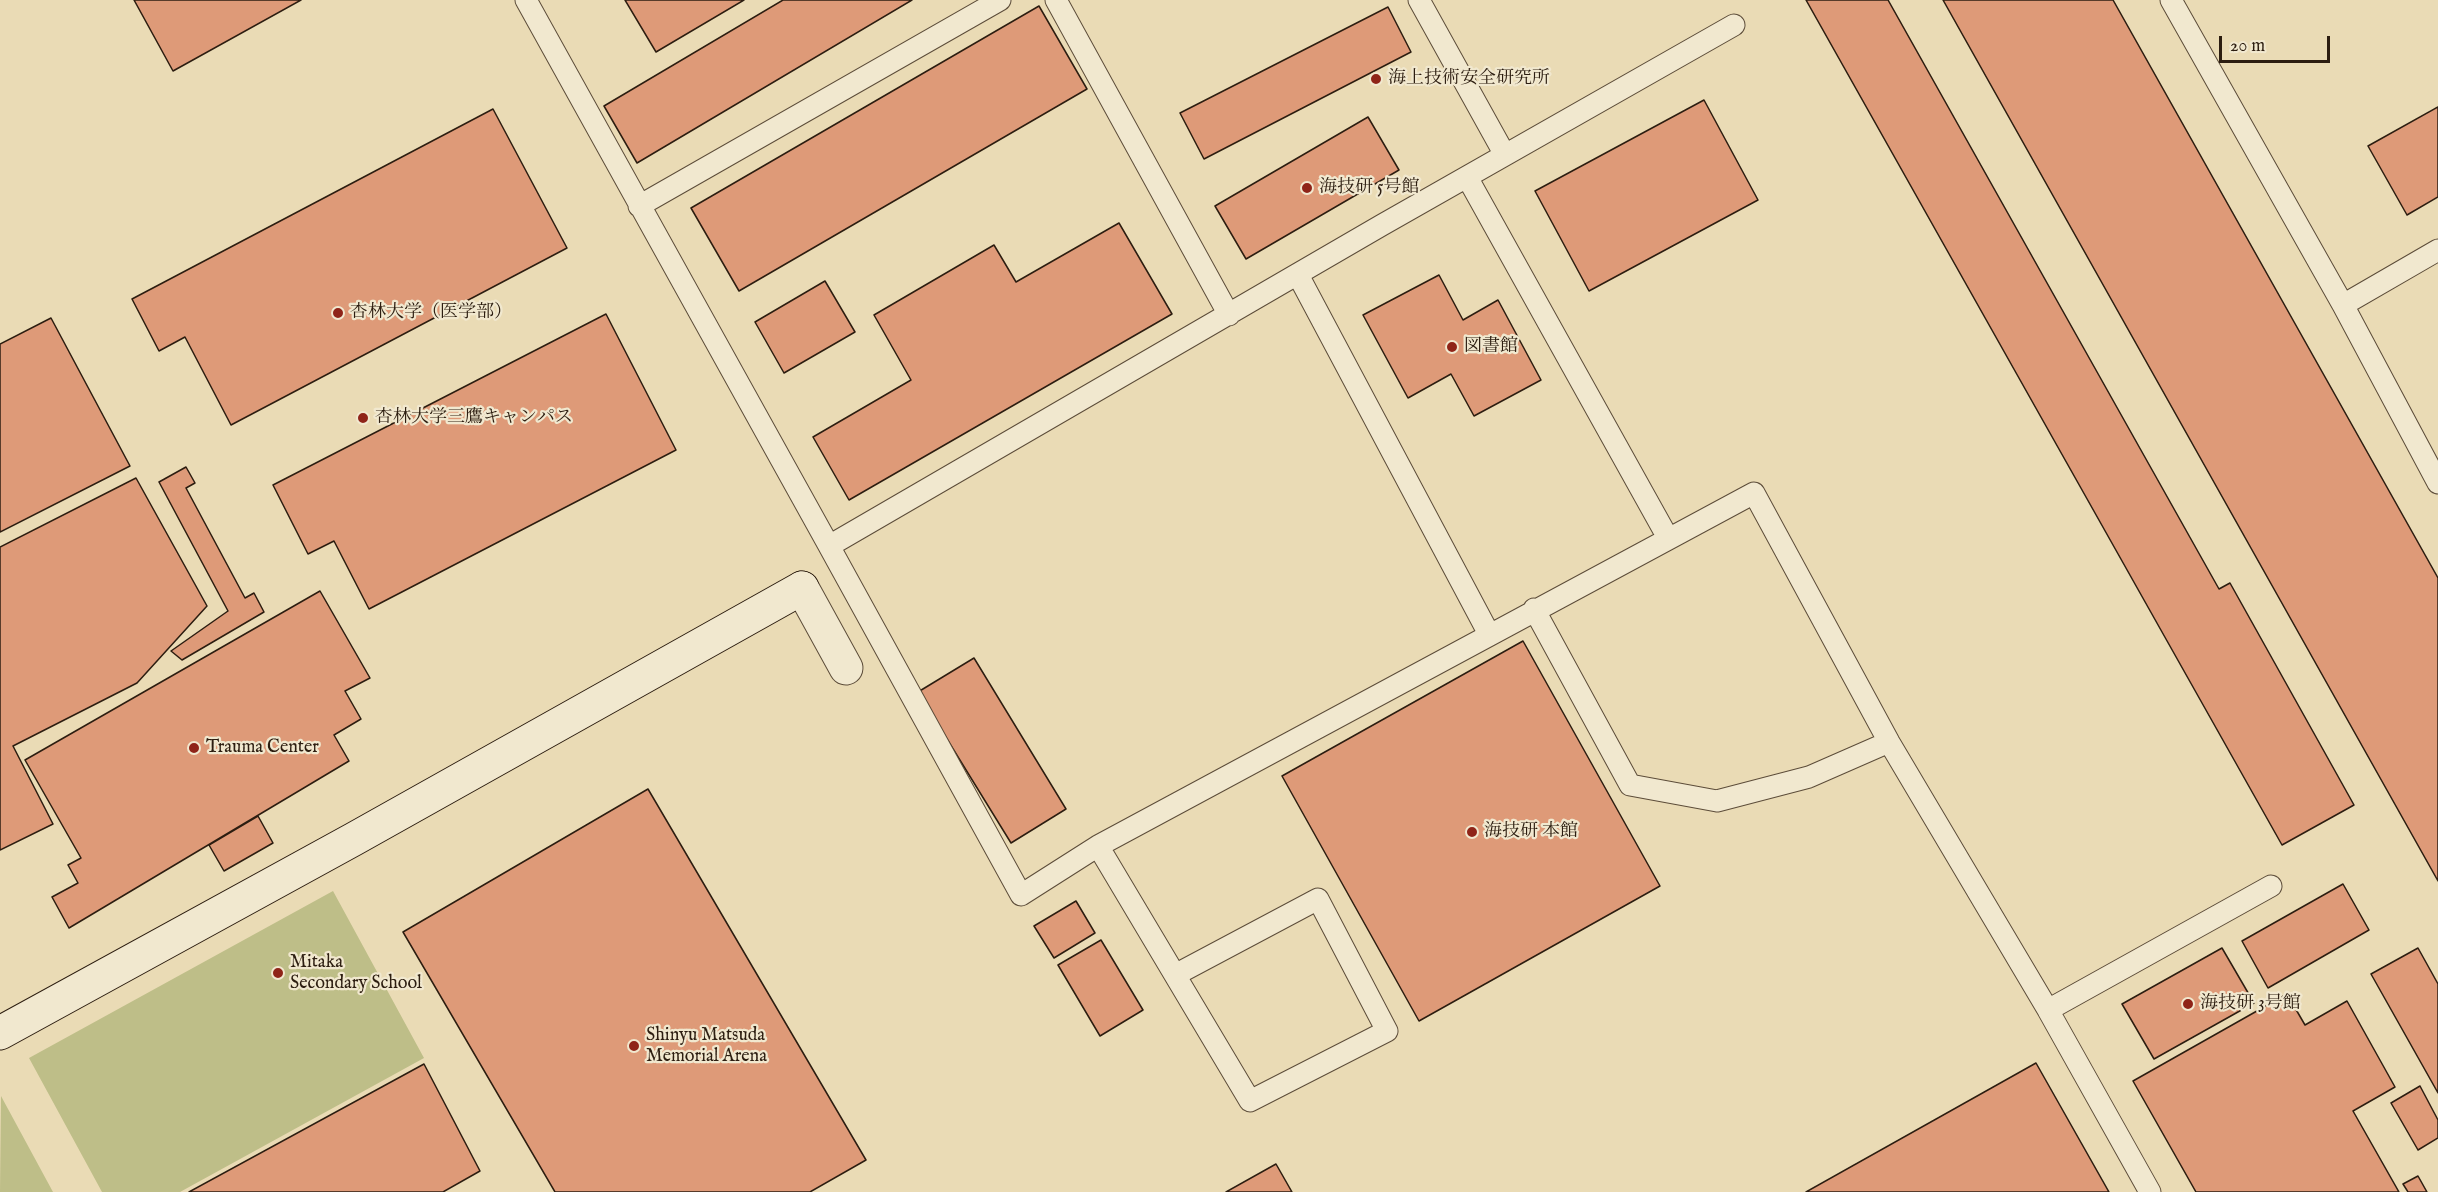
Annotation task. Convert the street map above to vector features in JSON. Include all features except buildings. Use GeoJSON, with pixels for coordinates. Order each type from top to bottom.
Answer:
{"type":"FeatureCollection","features":[{"type":"Feature","properties":{"kind":"street"},"geometry":{"type":"LineString","coordinates":[[0,1033],[354,839],[802,588],[846,668]]}},
{"type":"Feature","properties":{"kind":"lane"},"geometry":{"type":"LineString","coordinates":[[526,0],[1021,895],[1098,846],[1534,609],[1754,493],[1889,742],[2048,1010],[2150,1192]]}},
{"type":"Feature","properties":{"kind":"lane"},"geometry":{"type":"LineString","coordinates":[[639,206],[1000,0]]}},
{"type":"Feature","properties":{"kind":"lane"},"geometry":{"type":"LineString","coordinates":[[1056,0],[1229,315]]}},
{"type":"Feature","properties":{"kind":"lane"},"geometry":{"type":"LineString","coordinates":[[1419,0],[1505,155]]}},
{"type":"Feature","properties":{"kind":"lane"},"geometry":{"type":"LineString","coordinates":[[2171,0],[2343,305],[2438,483]]}},
{"type":"Feature","properties":{"kind":"lane"},"geometry":{"type":"LineString","coordinates":[[829,546],[1734,25]]}},
{"type":"Feature","properties":{"kind":"lane"},"geometry":{"type":"LineString","coordinates":[[1467,177],[1668,538]]}},
{"type":"Feature","properties":{"kind":"lane"},"geometry":{"type":"LineString","coordinates":[[2343,305],[2438,250]]}},
{"type":"Feature","properties":{"kind":"lane"},"geometry":{"type":"LineString","coordinates":[[1298,275],[1489,634]]}},
{"type":"Feature","properties":{"kind":"lane"},"geometry":{"type":"LineString","coordinates":[[1534,609],[1630,785],[1717,801],[1809,777],[1889,742]]}},
{"type":"Feature","properties":{"kind":"lane"},"geometry":{"type":"LineString","coordinates":[[1098,846],[1250,1101],[1387,1031],[1318,899],[1175,975]]}},
{"type":"Feature","properties":{"kind":"lane"},"geometry":{"type":"LineString","coordinates":[[2048,1010],[2271,886]]}},
{"type":"Feature","properties":{"kind":"green space","name":"Mitaka Secondary School"},"geometry":{"type":"Polygon","coordinates":[[[333,891],[424,1058],[180,1192],[102,1192],[29,1058],[333,891]]]}},
{"type":"Feature","properties":{"kind":"green space"},"geometry":{"type":"Polygon","coordinates":[[[1,1096],[53,1192],[0,1192],[1,1096]]]}},
{"type":"Feature","properties":{"kind":"place","name":"海上技術安全研究所"},"geometry":{"type":"Point","coordinates":[1376,79]}},
{"type":"Feature","properties":{"kind":"place","name":"海技研 5号館"},"geometry":{"type":"Point","coordinates":[1307,188]}},
{"type":"Feature","properties":{"kind":"place","name":"杏林大学（医学部）"},"geometry":{"type":"Point","coordinates":[338,313]}},
{"type":"Feature","properties":{"kind":"place","name":"図書館"},"geometry":{"type":"Point","coordinates":[1452,347]}},
{"type":"Feature","properties":{"kind":"place","name":"杏林大学三鷹キャンパス"},"geometry":{"type":"Point","coordinates":[363,418]}},
{"type":"Feature","properties":{"kind":"place","name":"Trauma Center"},"geometry":{"type":"Point","coordinates":[194,748]}},
{"type":"Feature","properties":{"kind":"place","name":"海技研 本館"},"geometry":{"type":"Point","coordinates":[1472,832]}},
{"type":"Feature","properties":{"kind":"place","name":"Mitaka Secondary School"},"geometry":{"type":"Point","coordinates":[278,973]}},
{"type":"Feature","properties":{"kind":"place","name":"海技研 3号館"},"geometry":{"type":"Point","coordinates":[2188,1004]}},
{"type":"Feature","properties":{"kind":"place","name":"Shinyu Matsuda Memorial Arena"},"geometry":{"type":"Point","coordinates":[634,1046]}}]}
